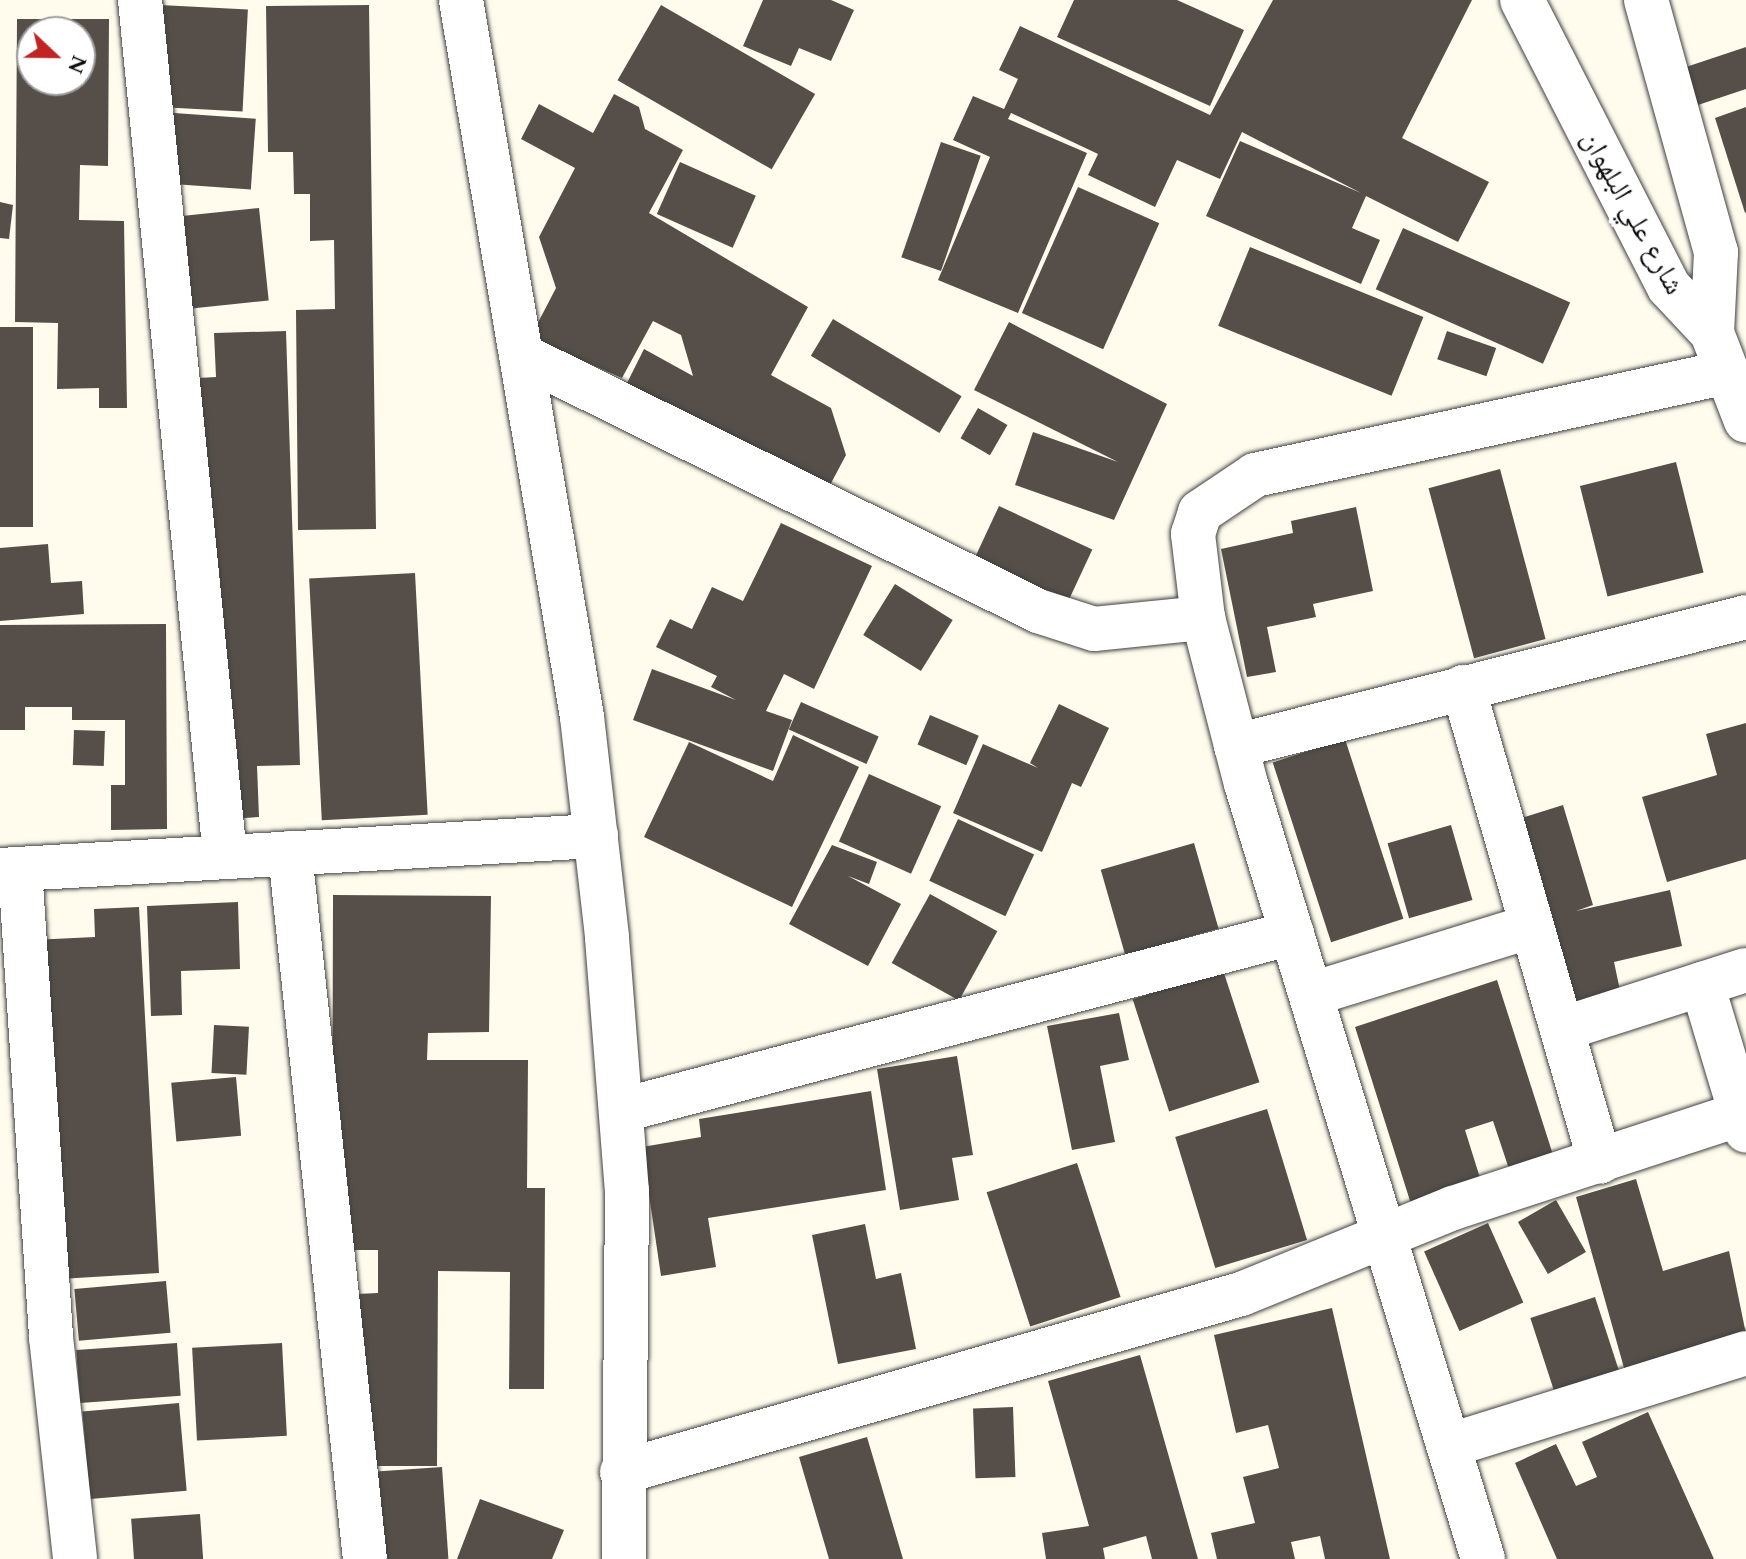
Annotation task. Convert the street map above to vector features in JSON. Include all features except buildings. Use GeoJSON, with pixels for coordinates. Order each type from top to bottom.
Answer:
{"type":"FeatureCollection","features":[{"type":"Feature","properties":{"kind":"street"},"geometry":{"type":"LineString","coordinates":[[140,0],[225,856]]}},
{"type":"Feature","properties":{"kind":"street"},"geometry":{"type":"LineString","coordinates":[[461,0],[521,355],[596,836],[623,1110],[624,1559]]}},
{"type":"Feature","properties":{"kind":"street","name":"شارع علي البلهوان"},"geometry":{"type":"LineString","coordinates":[[1522,0],[1664,279],[1719,352],[1746,421]]}},
{"type":"Feature","properties":{"kind":"street"},"geometry":{"type":"LineString","coordinates":[[1483,1559],[1387,1234],[1236,746],[1203,618],[1193,563],[1200,512],[1255,475],[1719,352],[1716,252],[1646,0]]}},
{"type":"Feature","properties":{"kind":"street"},"geometry":{"type":"LineString","coordinates":[[521,355],[1048,615],[1126,630],[1203,618]]}},
{"type":"Feature","properties":{"kind":"street"},"geometry":{"type":"LineString","coordinates":[[1236,746],[1746,617]]}},
{"type":"Feature","properties":{"kind":"street"},"geometry":{"type":"LineString","coordinates":[[1463,687],[1528,927],[1562,1029],[1600,1162]]}},
{"type":"Feature","properties":{"kind":"street"},"geometry":{"type":"LineString","coordinates":[[75,1559],[51,1337],[10,869],[596,836]]}},
{"type":"Feature","properties":{"kind":"street"},"geometry":{"type":"LineString","coordinates":[[290,853],[365,1559]]}},
{"type":"Feature","properties":{"kind":"street"},"geometry":{"type":"LineString","coordinates":[[1312,994],[1528,927]]}},
{"type":"Feature","properties":{"kind":"street"},"geometry":{"type":"LineString","coordinates":[[623,1110],[1292,933]]}},
{"type":"Feature","properties":{"kind":"street"},"geometry":{"type":"LineString","coordinates":[[1562,1029],[1746,970]]}},
{"type":"Feature","properties":{"kind":"street"},"geometry":{"type":"LineString","coordinates":[[622,1472],[1241,1294],[1387,1234],[1600,1162],[1743,1122],[1702,984]]}},
{"type":"Feature","properties":{"kind":"street"},"geometry":{"type":"LineString","coordinates":[[1451,1445],[1746,1353]]}}]}
